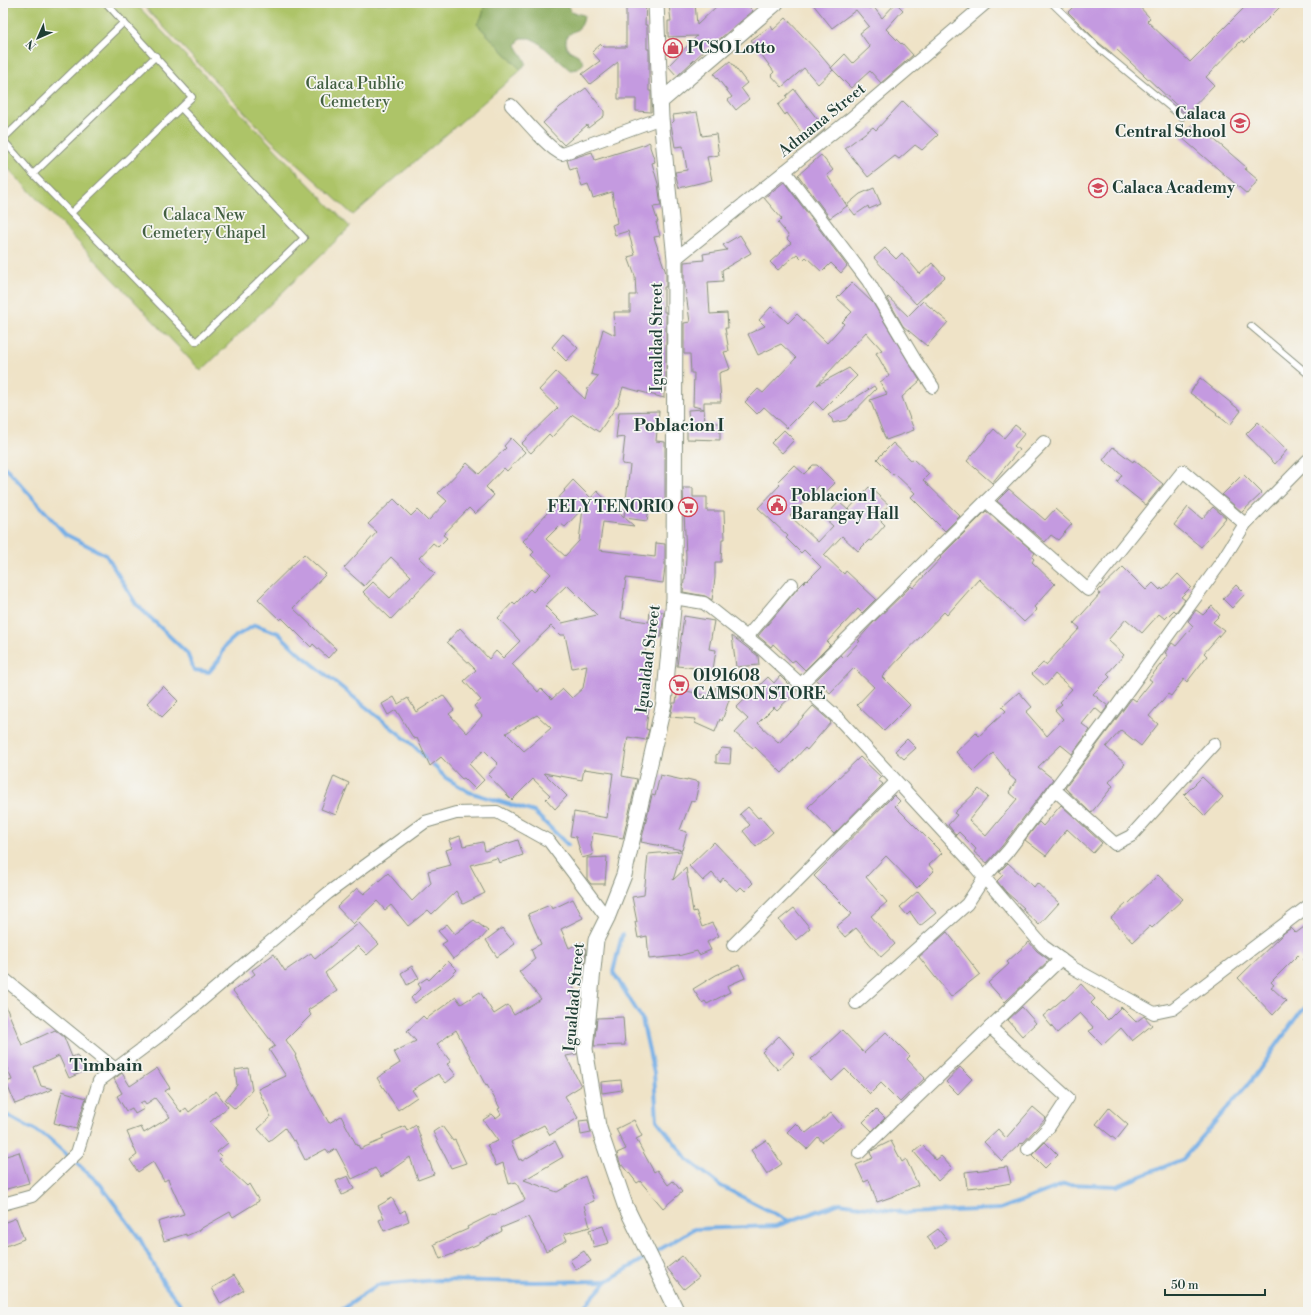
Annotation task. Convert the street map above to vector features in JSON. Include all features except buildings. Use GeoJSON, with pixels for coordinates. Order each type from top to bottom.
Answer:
{"type":"FeatureCollection","features":[{"type":"Feature","properties":{"kind":"street","name":"Igualdad Street"},"geometry":{"type":"LineString","coordinates":[[656,3],[661,118],[675,259],[674,598],[664,703],[624,875],[607,918],[596,940],[585,1049],[598,1126],[626,1205],[677,1312]]}},
{"type":"Feature","properties":{"kind":"street"},"geometry":{"type":"LineString","coordinates":[[660,102],[776,3]]}},
{"type":"Feature","properties":{"kind":"street","name":"Admana Street"},"geometry":{"type":"LineString","coordinates":[[675,259],[850,119],[986,3]]}},
{"type":"Feature","properties":{"kind":"street"},"geometry":{"type":"LineString","coordinates":[[511,104],[556,152],[562,154],[661,118]]}},
{"type":"Feature","properties":{"kind":"street"},"geometry":{"type":"LineString","coordinates":[[785,171],[868,281],[933,388]]}},
{"type":"Feature","properties":{"kind":"street"},"geometry":{"type":"LineString","coordinates":[[801,684],[1044,442]]}},
{"type":"Feature","properties":{"kind":"street"},"geometry":{"type":"LineString","coordinates":[[856,1003],[967,904],[984,878],[1008,851],[1222,561],[1245,524],[1308,460]]}},
{"type":"Feature","properties":{"kind":"street"},"geometry":{"type":"LineString","coordinates":[[986,501],[1088,590],[1183,471],[1245,524]]}},
{"type":"Feature","properties":{"kind":"street"},"geometry":{"type":"LineString","coordinates":[[747,637],[792,584]]}},
{"type":"Feature","properties":{"kind":"street"},"geometry":{"type":"LineString","coordinates":[[674,598],[704,603],[763,650],[840,720],[984,878],[1043,946],[1073,968],[1154,1013],[1173,1009],[1308,906]]}},
{"type":"Feature","properties":{"kind":"street"},"geometry":{"type":"LineString","coordinates":[[1054,789],[1115,844],[1132,836],[1214,744]]}},
{"type":"Feature","properties":{"kind":"street"},"geometry":{"type":"LineString","coordinates":[[733,945],[896,782]]}},
{"type":"Feature","properties":{"kind":"street"},"geometry":{"type":"LineString","coordinates":[[3,1204],[32,1196],[77,1153],[99,1081],[158,1037],[328,893],[425,822],[456,813],[497,812],[549,841],[607,918]]}},
{"type":"Feature","properties":{"kind":"street"},"geometry":{"type":"LineString","coordinates":[[859,1153],[1061,959]]}},
{"type":"Feature","properties":{"kind":"street"},"geometry":{"type":"LineString","coordinates":[[3,978],[115,1069]]}},
{"type":"Feature","properties":{"kind":"street"},"geometry":{"type":"LineString","coordinates":[[990,1027],[1068,1098],[1049,1127],[1028,1149]]}},
{"type":"Feature","properties":{"kind":"lane"},"geometry":{"type":"LineString","coordinates":[[71,213],[192,97],[106,3]]}},
{"type":"Feature","properties":{"kind":"lane"},"geometry":{"type":"LineString","coordinates":[[1052,3],[1096,46],[1182,117]]}},
{"type":"Feature","properties":{"kind":"lane"},"geometry":{"type":"LineString","coordinates":[[124,22],[3,140],[33,174],[196,342],[304,238],[181,108]]}},
{"type":"Feature","properties":{"kind":"lane"},"geometry":{"type":"LineString","coordinates":[[33,174],[156,56]]}},
{"type":"Feature","properties":{"kind":"lane"},"geometry":{"type":"LineString","coordinates":[[1251,326],[1308,374]]}},
{"type":"Feature","properties":{"kind":"green space","name":"Calaca New Cemetery Chapel"},"geometry":{"type":"Polygon","coordinates":[[[3,3],[135,3],[350,227],[201,371],[3,163],[3,3]]]}},
{"type":"Feature","properties":{"kind":"green space","name":"Calaca Public Cemetery"},"geometry":{"type":"Polygon","coordinates":[[[141,3],[483,3],[483,14],[477,24],[521,70],[353,215],[270,139],[141,3]]]}},
{"type":"Feature","properties":{"kind":"green space"},"geometry":{"type":"Polygon","coordinates":[[[483,3],[567,3],[571,12],[584,15],[583,22],[580,27],[569,34],[566,42],[567,49],[578,55],[584,63],[578,69],[570,70],[538,42],[530,38],[521,38],[516,45],[526,63],[521,70],[477,24],[483,14],[483,3]]]}},
{"type":"Feature","properties":{"kind":"waterway"},"geometry":{"type":"LineString","coordinates":[[3,466],[65,534],[106,555],[136,604],[187,653],[194,670],[209,672],[219,660],[225,646],[236,636],[255,625],[278,633],[299,653],[413,745],[446,778],[469,792],[534,812],[568,845]]}},
{"type":"Feature","properties":{"kind":"waterway"},"geometry":{"type":"LineString","coordinates":[[622,935],[613,972],[642,1019],[654,1073],[657,1120],[688,1160],[721,1186],[789,1221]]}},
{"type":"Feature","properties":{"kind":"waterway"},"geometry":{"type":"LineString","coordinates":[[579,1312],[607,1281],[694,1229],[776,1226],[840,1203],[908,1213],[1000,1209],[1065,1184],[1117,1186],[1183,1159],[1255,1076],[1298,1015],[1308,1005]]}},
{"type":"Feature","properties":{"kind":"waterway"},"geometry":{"type":"LineString","coordinates":[[3,1113],[47,1137],[100,1184],[140,1239],[164,1284],[187,1312]]}},
{"type":"Feature","properties":{"kind":"waterway"},"geometry":{"type":"LineString","coordinates":[[339,1312],[377,1285],[437,1280],[535,1282],[607,1281]]}},
{"type":"Feature","properties":{"kind":"place","name":"PCSO Lotto"},"geometry":{"type":"Point","coordinates":[673,48]}},
{"type":"Feature","properties":{"kind":"place","name":"Calaca Central School"},"geometry":{"type":"Point","coordinates":[1240,123]}},
{"type":"Feature","properties":{"kind":"place","name":"Calaca Academy"},"geometry":{"type":"Point","coordinates":[1098,188]}},
{"type":"Feature","properties":{"kind":"place","name":"Poblacion I Barangay Hall"},"geometry":{"type":"Point","coordinates":[777,505]}},
{"type":"Feature","properties":{"kind":"place","name":"FELY TENORIO"},"geometry":{"type":"Point","coordinates":[688,507]}},
{"type":"Feature","properties":{"kind":"place","name":"0191608 CAMSON STORE"},"geometry":{"type":"Point","coordinates":[679,685]}},
{"type":"Feature","properties":{"kind":"district","name":"Poblacion I"},"geometry":{"type":"Point","coordinates":[679,426]}},
{"type":"Feature","properties":{"kind":"district","name":"Timbain"},"geometry":{"type":"Point","coordinates":[106,1065]}}]}
